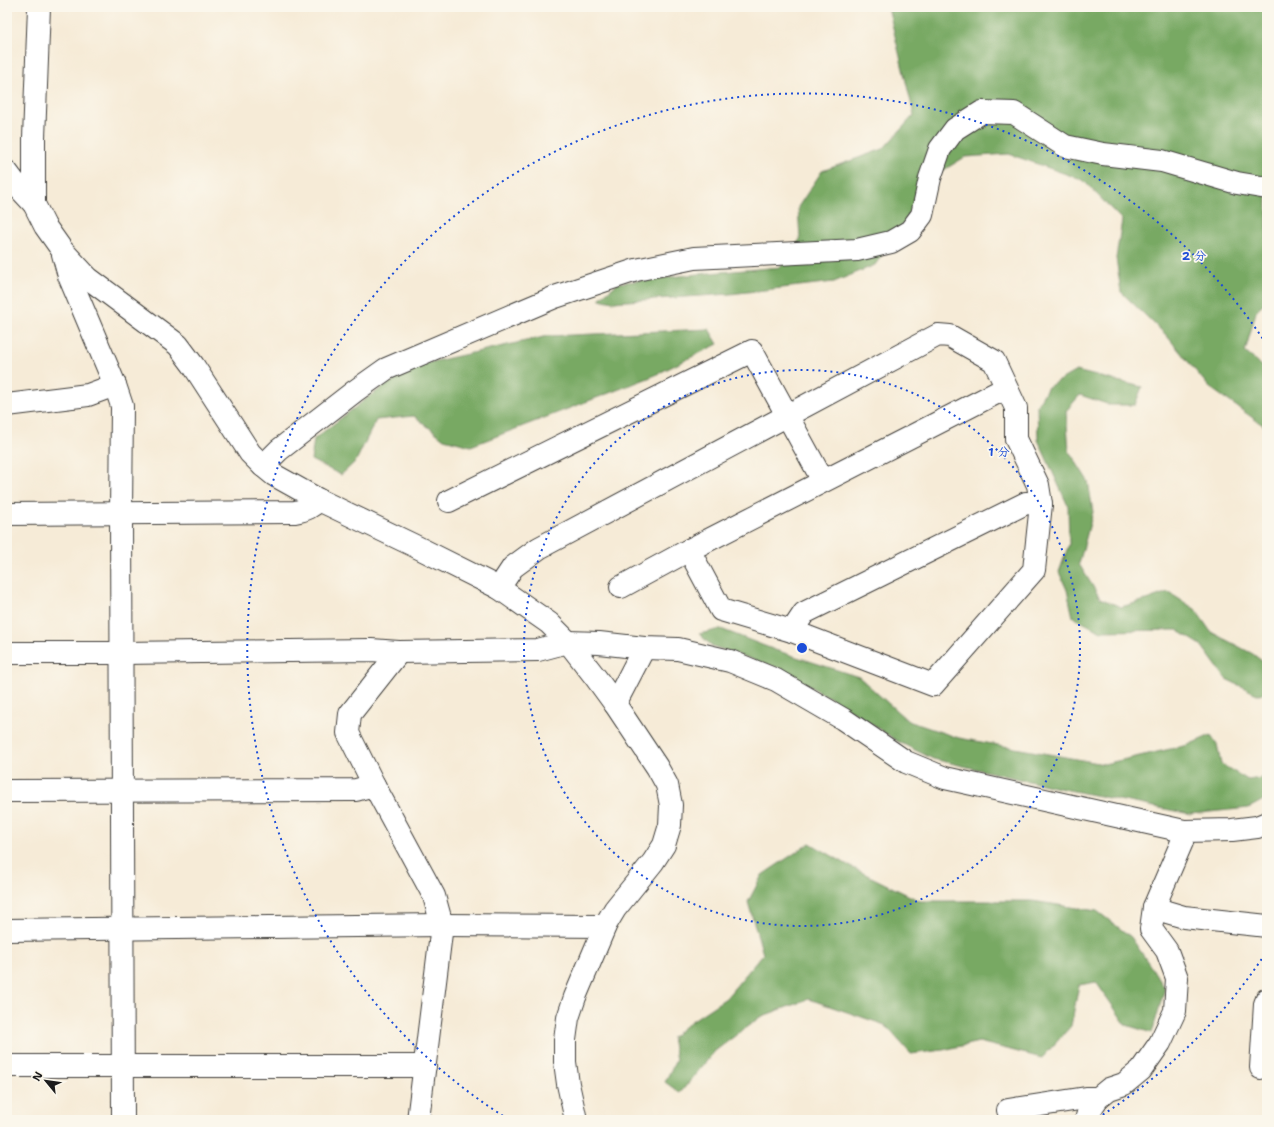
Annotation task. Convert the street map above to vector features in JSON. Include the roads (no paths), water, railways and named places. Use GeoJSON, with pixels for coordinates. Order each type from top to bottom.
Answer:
{"type":"FeatureCollection","features":[{"type":"Feature","properties":{"kind":"street"},"geometry":{"type":"LineString","coordinates":[[34,204],[34,153],[39,7]]}},
{"type":"Feature","properties":{"kind":"street"},"geometry":{"type":"LineString","coordinates":[[263,466],[279,450],[386,369],[555,297],[636,270],[694,258],[857,250],[891,242],[910,231],[922,215],[930,178],[940,149],[955,129],[982,112],[1014,113],[1065,146],[1103,154],[1162,161],[1237,183],[1267,188]]}},
{"type":"Feature","properties":{"kind":"street"},"geometry":{"type":"LineString","coordinates":[[7,172],[34,204],[45,226],[62,250],[88,278],[178,345],[193,365],[250,452],[263,466],[274,475],[319,500],[499,588],[550,623],[568,642],[615,704],[657,767],[667,785],[671,805],[670,825],[664,845],[653,862],[615,909],[605,926],[575,997],[568,1018],[565,1062],[576,1120]]}},
{"type":"Feature","properties":{"kind":"street"},"geometry":{"type":"LineString","coordinates":[[62,250],[69,276],[122,406],[123,1120]]}},
{"type":"Feature","properties":{"kind":"street"},"geometry":{"type":"LineString","coordinates":[[499,588],[513,568],[539,548],[938,335],[950,336],[994,361],[1016,408],[1016,439],[1038,485],[1041,504],[1034,570],[933,685],[792,631],[721,610],[689,550]]}},
{"type":"Feature","properties":{"kind":"street"},"geometry":{"type":"LineString","coordinates":[[449,501],[752,351],[823,481]]}},
{"type":"Feature","properties":{"kind":"street"},"geometry":{"type":"LineString","coordinates":[[7,405],[88,395],[115,386]]}},
{"type":"Feature","properties":{"kind":"street"},"geometry":{"type":"LineString","coordinates":[[621,587],[689,550],[1006,388]]}},
{"type":"Feature","properties":{"kind":"street"},"geometry":{"type":"LineString","coordinates":[[7,514],[295,512],[304,511],[312,507],[319,500]]}},
{"type":"Feature","properties":{"kind":"street"},"geometry":{"type":"LineString","coordinates":[[792,631],[804,614],[1026,503],[1041,504]]}},
{"type":"Feature","properties":{"kind":"street"},"geometry":{"type":"LineString","coordinates":[[7,653],[371,650],[399,652],[538,650],[568,642],[678,649],[730,661],[776,680],[843,719],[906,762],[945,778],[1184,831],[1232,830],[1257,827],[1267,823]]}},
{"type":"Feature","properties":{"kind":"street"},"geometry":{"type":"LineString","coordinates":[[615,704],[644,648]]}},
{"type":"Feature","properties":{"kind":"street"},"geometry":{"type":"LineString","coordinates":[[399,652],[350,714],[348,733],[374,785],[434,896],[442,925],[418,1120]]}},
{"type":"Feature","properties":{"kind":"street"},"geometry":{"type":"LineString","coordinates":[[7,791],[356,790],[374,785]]}},
{"type":"Feature","properties":{"kind":"street"},"geometry":{"type":"LineString","coordinates":[[1086,1120],[1088,1113],[1098,1098],[1109,1089],[1124,1084],[1141,1070],[1160,1043],[1175,1011],[1177,978],[1167,951],[1152,928],[1154,907],[1182,842],[1184,831]]}},
{"type":"Feature","properties":{"kind":"street"},"geometry":{"type":"LineString","coordinates":[[1154,907],[1184,917],[1267,926]]}},
{"type":"Feature","properties":{"kind":"street"},"geometry":{"type":"LineString","coordinates":[[7,930],[442,925],[605,926]]}},
{"type":"Feature","properties":{"kind":"street"},"geometry":{"type":"LineString","coordinates":[[1261,1068],[1265,1004],[1267,999]]}},
{"type":"Feature","properties":{"kind":"street"},"geometry":{"type":"LineString","coordinates":[[7,1066],[425,1066]]}},
{"type":"Feature","properties":{"kind":"street"},"geometry":{"type":"LineString","coordinates":[[1008,1110],[1086,1098],[1098,1098]]}}]}
